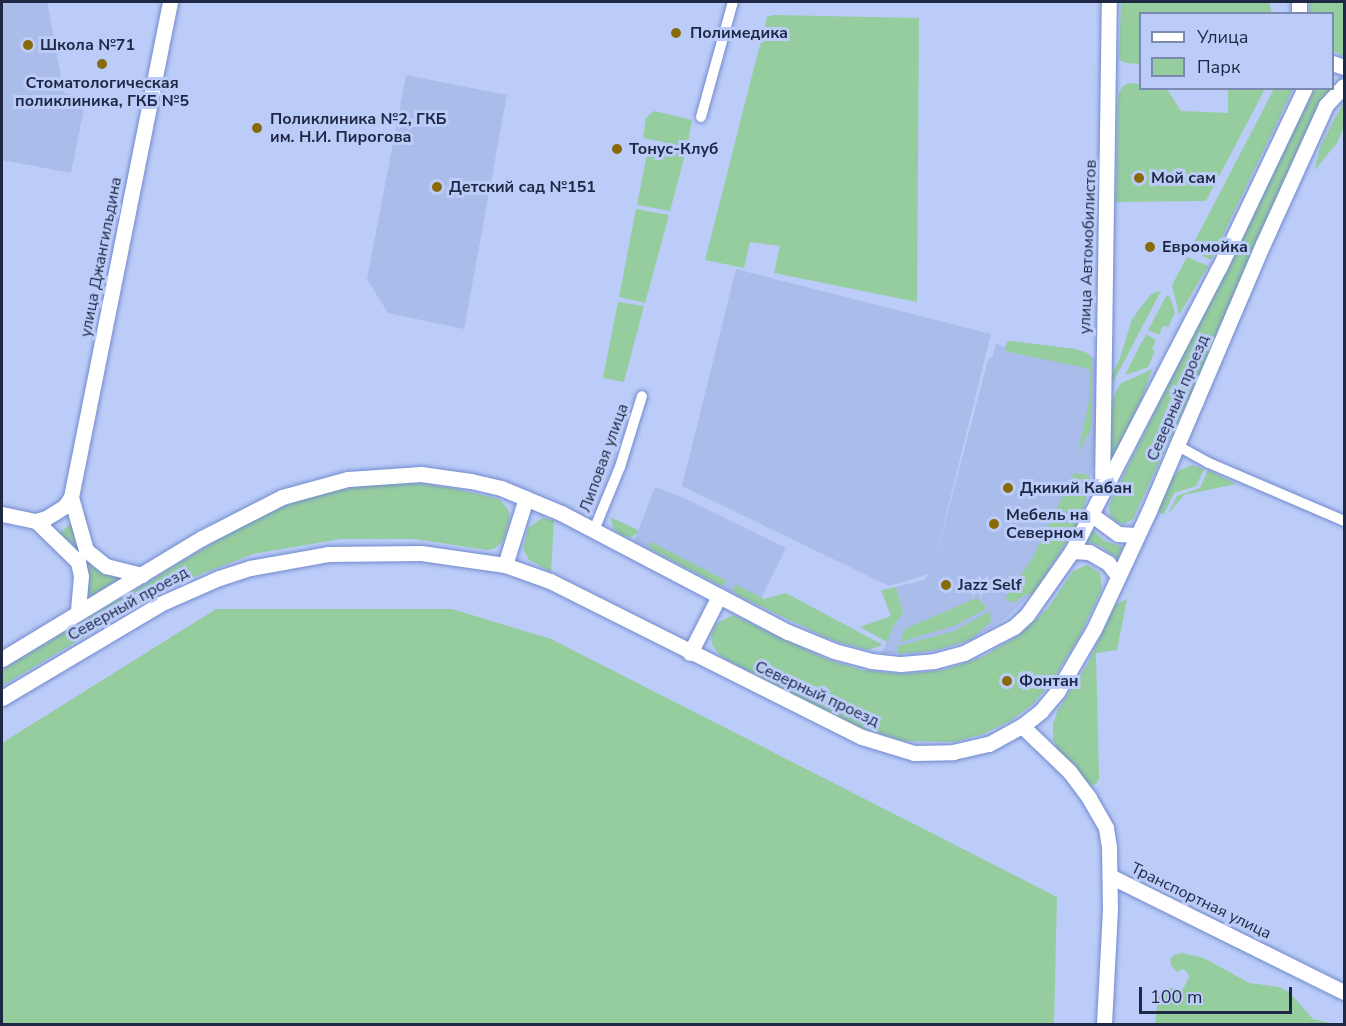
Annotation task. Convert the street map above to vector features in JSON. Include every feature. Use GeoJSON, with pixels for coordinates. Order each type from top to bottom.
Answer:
{"type":"FeatureCollection","features":[{"type":"Feature","properties":{"kind":"main road","name":"улица Джангильдина"},"geometry":{"type":"LineString","coordinates":[[71,497],[170,2]]}},
{"type":"Feature","properties":{"kind":"main road","name":"улица Автомобилистов"},"geometry":{"type":"LineString","coordinates":[[1102,493],[1109,2]]}},
{"type":"Feature","properties":{"kind":"main road","name":"Северный проезд"},"geometry":{"type":"LineString","coordinates":[[2,698],[189,589],[250,568],[328,554],[421,553],[505,565],[583,596],[690,653],[862,737],[914,753],[953,752],[989,744],[1022,726],[1041,711],[1068,673],[1094,628],[1178,446],[1263,244],[1326,105],[1344,86]]}},
{"type":"Feature","properties":{"kind":"main road","name":"Северный проезд"},"geometry":{"type":"LineString","coordinates":[[2,659],[242,516],[282,497],[348,479],[421,474],[471,480],[526,498],[594,530],[788,632],[834,651],[885,664],[915,664],[964,653],[1014,627],[1041,598],[1072,551],[1219,268],[1304,90]]}},
{"type":"Feature","properties":{"kind":"main road"},"geometry":{"type":"LineString","coordinates":[[2,514],[36,520],[56,513],[71,497]]}},
{"type":"Feature","properties":{"kind":"main road"},"geometry":{"type":"LineString","coordinates":[[71,497],[86,550],[106,567],[142,575]]}},
{"type":"Feature","properties":{"kind":"main road"},"geometry":{"type":"LineString","coordinates":[[505,565],[526,498]]}},
{"type":"Feature","properties":{"kind":"main road"},"geometry":{"type":"LineString","coordinates":[[1092,515],[1118,534],[1137,535]]}},
{"type":"Feature","properties":{"kind":"main road"},"geometry":{"type":"LineString","coordinates":[[36,520],[78,562],[81,576],[78,613]]}},
{"type":"Feature","properties":{"kind":"main road"},"geometry":{"type":"LineString","coordinates":[[1072,551],[1089,552],[1108,563],[1118,576]]}},
{"type":"Feature","properties":{"kind":"main road"},"geometry":{"type":"LineString","coordinates":[[690,653],[719,596]]}},
{"type":"Feature","properties":{"kind":"main road"},"geometry":{"type":"LineString","coordinates":[[1022,726],[1069,771],[1100,815],[1106,828],[1110,876]]}},
{"type":"Feature","properties":{"kind":"main road","name":"Транспортная улица"},"geometry":{"type":"LineString","coordinates":[[1104,1024],[1110,876],[1344,992]]}},
{"type":"Feature","properties":{"kind":"street"},"geometry":{"type":"LineString","coordinates":[[701,117],[733,2]]}},
{"type":"Feature","properties":{"kind":"street","name":"Липовая улица"},"geometry":{"type":"LineString","coordinates":[[594,530],[620,467],[642,396]]}},
{"type":"Feature","properties":{"kind":"street"},"geometry":{"type":"LineString","coordinates":[[1178,446],[1209,463],[1344,521]]}},
{"type":"Feature","properties":{"kind":"shaded area","name":"Школа №71"},"geometry":{"type":"Polygon","coordinates":[[[2,2],[47,2],[64,93],[86,98],[71,173],[2,160],[2,2]]]}},
{"type":"Feature","properties":{"kind":"shaded area","name":"Детский сад №151"},"geometry":{"type":"Polygon","coordinates":[[[406,75],[507,95],[464,329],[388,313],[367,279],[406,75]]]}},
{"type":"Feature","properties":{"kind":"shaded area"},"geometry":{"type":"Polygon","coordinates":[[[736,269],[991,334],[933,568],[988,360],[993,356],[996,344],[1005,347],[1010,341],[1075,349],[1087,353],[1098,361],[1094,462],[1084,509],[1069,539],[1039,586],[1005,619],[970,640],[946,648],[917,654],[882,653],[893,627],[903,613],[896,587],[924,580],[929,574],[889,586],[682,486],[736,269]]]}},
{"type":"Feature","properties":{"kind":"shaded area"},"geometry":{"type":"Polygon","coordinates":[[[655,487],[682,497],[786,548],[758,605],[634,541],[655,487]]]}},
{"type":"Feature","properties":{"kind":"green space"},"geometry":{"type":"Polygon","coordinates":[[[1121,2],[1269,2],[1272,12],[1139,12],[1139,64],[1125,63],[1119,59],[1121,2]]]}},
{"type":"Feature","properties":{"kind":"green space"},"geometry":{"type":"Polygon","coordinates":[[[1310,2],[1344,2],[1344,57],[1334,51],[1334,12],[1309,12],[1310,2]]]}},
{"type":"Feature","properties":{"kind":"green space"},"geometry":{"type":"Polygon","coordinates":[[[774,15],[919,18],[917,302],[774,273],[780,246],[750,242],[744,268],[705,260],[767,17],[774,15]]]}},
{"type":"Feature","properties":{"kind":"green space"},"geometry":{"type":"Polygon","coordinates":[[[1129,83],[1139,84],[1139,90],[1168,90],[1181,111],[1228,113],[1228,90],[1264,90],[1206,201],[1116,202],[1118,96],[1122,87],[1129,83]]]}},
{"type":"Feature","properties":{"kind":"green space"},"geometry":{"type":"Polygon","coordinates":[[[1273,90],[1293,90],[1211,260],[1190,250],[1273,90]]]}},
{"type":"Feature","properties":{"kind":"green space"},"geometry":{"type":"Polygon","coordinates":[[[1314,90],[1332,90],[1133,519],[1124,524],[1117,522],[1110,516],[1109,505],[1314,90]]]}},
{"type":"Feature","properties":{"kind":"green space"},"geometry":{"type":"Polygon","coordinates":[[[1344,101],[1344,127],[1337,143],[1314,171],[1321,145],[1344,101]]]}},
{"type":"Feature","properties":{"kind":"green space"},"geometry":{"type":"Polygon","coordinates":[[[654,111],[692,120],[687,147],[643,138],[646,118],[654,111]]]}},
{"type":"Feature","properties":{"kind":"green space"},"geometry":{"type":"Polygon","coordinates":[[[649,144],[686,151],[670,211],[637,205],[649,144]]]}},
{"type":"Feature","properties":{"kind":"green space"},"geometry":{"type":"Polygon","coordinates":[[[636,209],[669,215],[645,303],[619,297],[636,209]]]}},
{"type":"Feature","properties":{"kind":"green space"},"geometry":{"type":"Polygon","coordinates":[[[1187,257],[1208,266],[1179,315],[1172,285],[1187,257]]]}},
{"type":"Feature","properties":{"kind":"green space"},"geometry":{"type":"Polygon","coordinates":[[[1161,291],[1108,392],[1108,381],[1120,358],[1132,319],[1151,294],[1161,291]]]}},
{"type":"Feature","properties":{"kind":"green space"},"geometry":{"type":"Polygon","coordinates":[[[1167,295],[1170,297],[1175,313],[1168,327],[1163,326],[1159,335],[1148,330],[1167,295]]]}},
{"type":"Feature","properties":{"kind":"green space"},"geometry":{"type":"Polygon","coordinates":[[[618,302],[644,306],[624,382],[603,378],[618,302]]]}},
{"type":"Feature","properties":{"kind":"green space"},"geometry":{"type":"Polygon","coordinates":[[[1146,334],[1156,340],[1152,349],[1155,351],[1148,367],[1125,375],[1146,334]]]}},
{"type":"Feature","properties":{"kind":"green space"},"geometry":{"type":"Polygon","coordinates":[[[1007,342],[1075,349],[1087,353],[1092,358],[1091,429],[1078,453],[1089,401],[1090,371],[1086,368],[1009,352],[1005,350],[1007,342]]]}},
{"type":"Feature","properties":{"kind":"green space"},"geometry":{"type":"Polygon","coordinates":[[[1152,369],[1142,398],[1113,457],[1109,455],[1113,398],[1120,384],[1152,369]]]}},
{"type":"Feature","properties":{"kind":"green space"},"geometry":{"type":"Polygon","coordinates":[[[1192,465],[1204,469],[1196,486],[1174,493],[1164,514],[1160,513],[1158,508],[1171,479],[1178,471],[1192,465]]]}},
{"type":"Feature","properties":{"kind":"green space"},"geometry":{"type":"Polygon","coordinates":[[[1208,470],[1236,484],[1184,495],[1167,515],[1177,496],[1200,488],[1208,470]]]}},
{"type":"Feature","properties":{"kind":"green space"},"geometry":{"type":"Polygon","coordinates":[[[1074,473],[1087,475],[1091,481],[1081,517],[1039,586],[1032,594],[1024,595],[1014,603],[1009,601],[1005,598],[1033,557],[1074,473]]]}},
{"type":"Feature","properties":{"kind":"green space"},"geometry":{"type":"Polygon","coordinates":[[[415,483],[452,488],[499,499],[508,509],[510,518],[503,541],[495,548],[487,550],[415,539],[341,539],[253,554],[168,587],[2,686],[2,670],[251,520],[300,500],[337,490],[378,484],[415,483]]]}},
{"type":"Feature","properties":{"kind":"green space"},"geometry":{"type":"Polygon","coordinates":[[[610,517],[638,530],[637,533],[630,538],[620,534],[614,529],[610,517]]]}},
{"type":"Feature","properties":{"kind":"green space"},"geometry":{"type":"Polygon","coordinates":[[[542,518],[554,520],[551,572],[529,560],[523,549],[528,528],[542,518]]]}},
{"type":"Feature","properties":{"kind":"green space"},"geometry":{"type":"Polygon","coordinates":[[[71,524],[77,545],[88,563],[103,573],[121,578],[87,599],[89,579],[86,564],[75,546],[59,533],[71,524]]]}},
{"type":"Feature","properties":{"kind":"green space"},"geometry":{"type":"Polygon","coordinates":[[[1092,530],[1105,541],[1123,547],[1118,559],[1102,547],[1087,541],[1092,530]]]}},
{"type":"Feature","properties":{"kind":"green space"},"geometry":{"type":"Polygon","coordinates":[[[649,541],[727,581],[721,586],[650,549],[649,541]]]}},
{"type":"Feature","properties":{"kind":"green space"},"geometry":{"type":"Polygon","coordinates":[[[1087,565],[1100,573],[1102,589],[1078,639],[1050,684],[1033,704],[1010,721],[983,734],[955,742],[904,741],[854,726],[720,656],[712,644],[711,635],[717,623],[733,615],[826,659],[862,670],[902,674],[943,670],[982,657],[1018,636],[1048,608],[1073,571],[1087,565]]]}},
{"type":"Feature","properties":{"kind":"green space"},"geometry":{"type":"Polygon","coordinates":[[[735,584],[764,599],[786,593],[883,645],[867,650],[829,639],[737,595],[733,591],[735,584]]]}},
{"type":"Feature","properties":{"kind":"green space"},"geometry":{"type":"Polygon","coordinates":[[[896,587],[903,613],[893,627],[887,642],[860,627],[891,616],[881,590],[896,587]]]}},
{"type":"Feature","properties":{"kind":"green space"},"geometry":{"type":"Polygon","coordinates":[[[978,599],[987,608],[954,626],[900,642],[904,630],[909,627],[978,599]]]}},
{"type":"Feature","properties":{"kind":"green space"},"geometry":{"type":"Polygon","coordinates":[[[1127,599],[1117,650],[1096,653],[1099,778],[1096,784],[1091,786],[1058,751],[1053,739],[1053,724],[1058,710],[1088,663],[1115,605],[1127,599]]]}},
{"type":"Feature","properties":{"kind":"green space"},"geometry":{"type":"Polygon","coordinates":[[[216,609],[452,609],[551,639],[1057,897],[1054,1024],[2,1024],[2,743],[216,609]]]}},
{"type":"Feature","properties":{"kind":"green space"},"geometry":{"type":"Polygon","coordinates":[[[990,611],[991,622],[970,640],[936,650],[898,654],[898,646],[954,631],[990,611]]]}},
{"type":"Feature","properties":{"kind":"green space"},"geometry":{"type":"Polygon","coordinates":[[[1182,953],[1204,958],[1249,983],[1279,987],[1289,992],[1313,1019],[1334,1024],[1155,1024],[1158,997],[1170,988],[1182,990],[1189,978],[1188,973],[1183,969],[1177,972],[1171,965],[1170,959],[1182,953]]]}},
{"type":"Feature","properties":{"kind":"place","name":"Полимедика"},"geometry":{"type":"Point","coordinates":[676,33]}},
{"type":"Feature","properties":{"kind":"place","name":"Школа №71"},"geometry":{"type":"Point","coordinates":[28,45]}},
{"type":"Feature","properties":{"kind":"place","name":"Стоматологическая поликлиника, ГКБ №5"},"geometry":{"type":"Point","coordinates":[102,64]}},
{"type":"Feature","properties":{"kind":"place","name":"Поликлиника №2, ГКБ им. Н.И. Пирогова"},"geometry":{"type":"Point","coordinates":[257,128]}},
{"type":"Feature","properties":{"kind":"place","name":"Тонус-Клуб"},"geometry":{"type":"Point","coordinates":[617,149]}},
{"type":"Feature","properties":{"kind":"place","name":"Мой сам"},"geometry":{"type":"Point","coordinates":[1139,178]}},
{"type":"Feature","properties":{"kind":"place","name":"Детский сад №151"},"geometry":{"type":"Point","coordinates":[437,187]}},
{"type":"Feature","properties":{"kind":"place","name":"Евромойка"},"geometry":{"type":"Point","coordinates":[1150,247]}},
{"type":"Feature","properties":{"kind":"place","name":"Дкикий Кабан"},"geometry":{"type":"Point","coordinates":[1008,488]}},
{"type":"Feature","properties":{"kind":"place","name":"Мебель на Северном"},"geometry":{"type":"Point","coordinates":[994,524]}},
{"type":"Feature","properties":{"kind":"place","name":"Jazz Self"},"geometry":{"type":"Point","coordinates":[946,585]}},
{"type":"Feature","properties":{"kind":"place","name":"Фонтан"},"geometry":{"type":"Point","coordinates":[1007,681]}}]}
